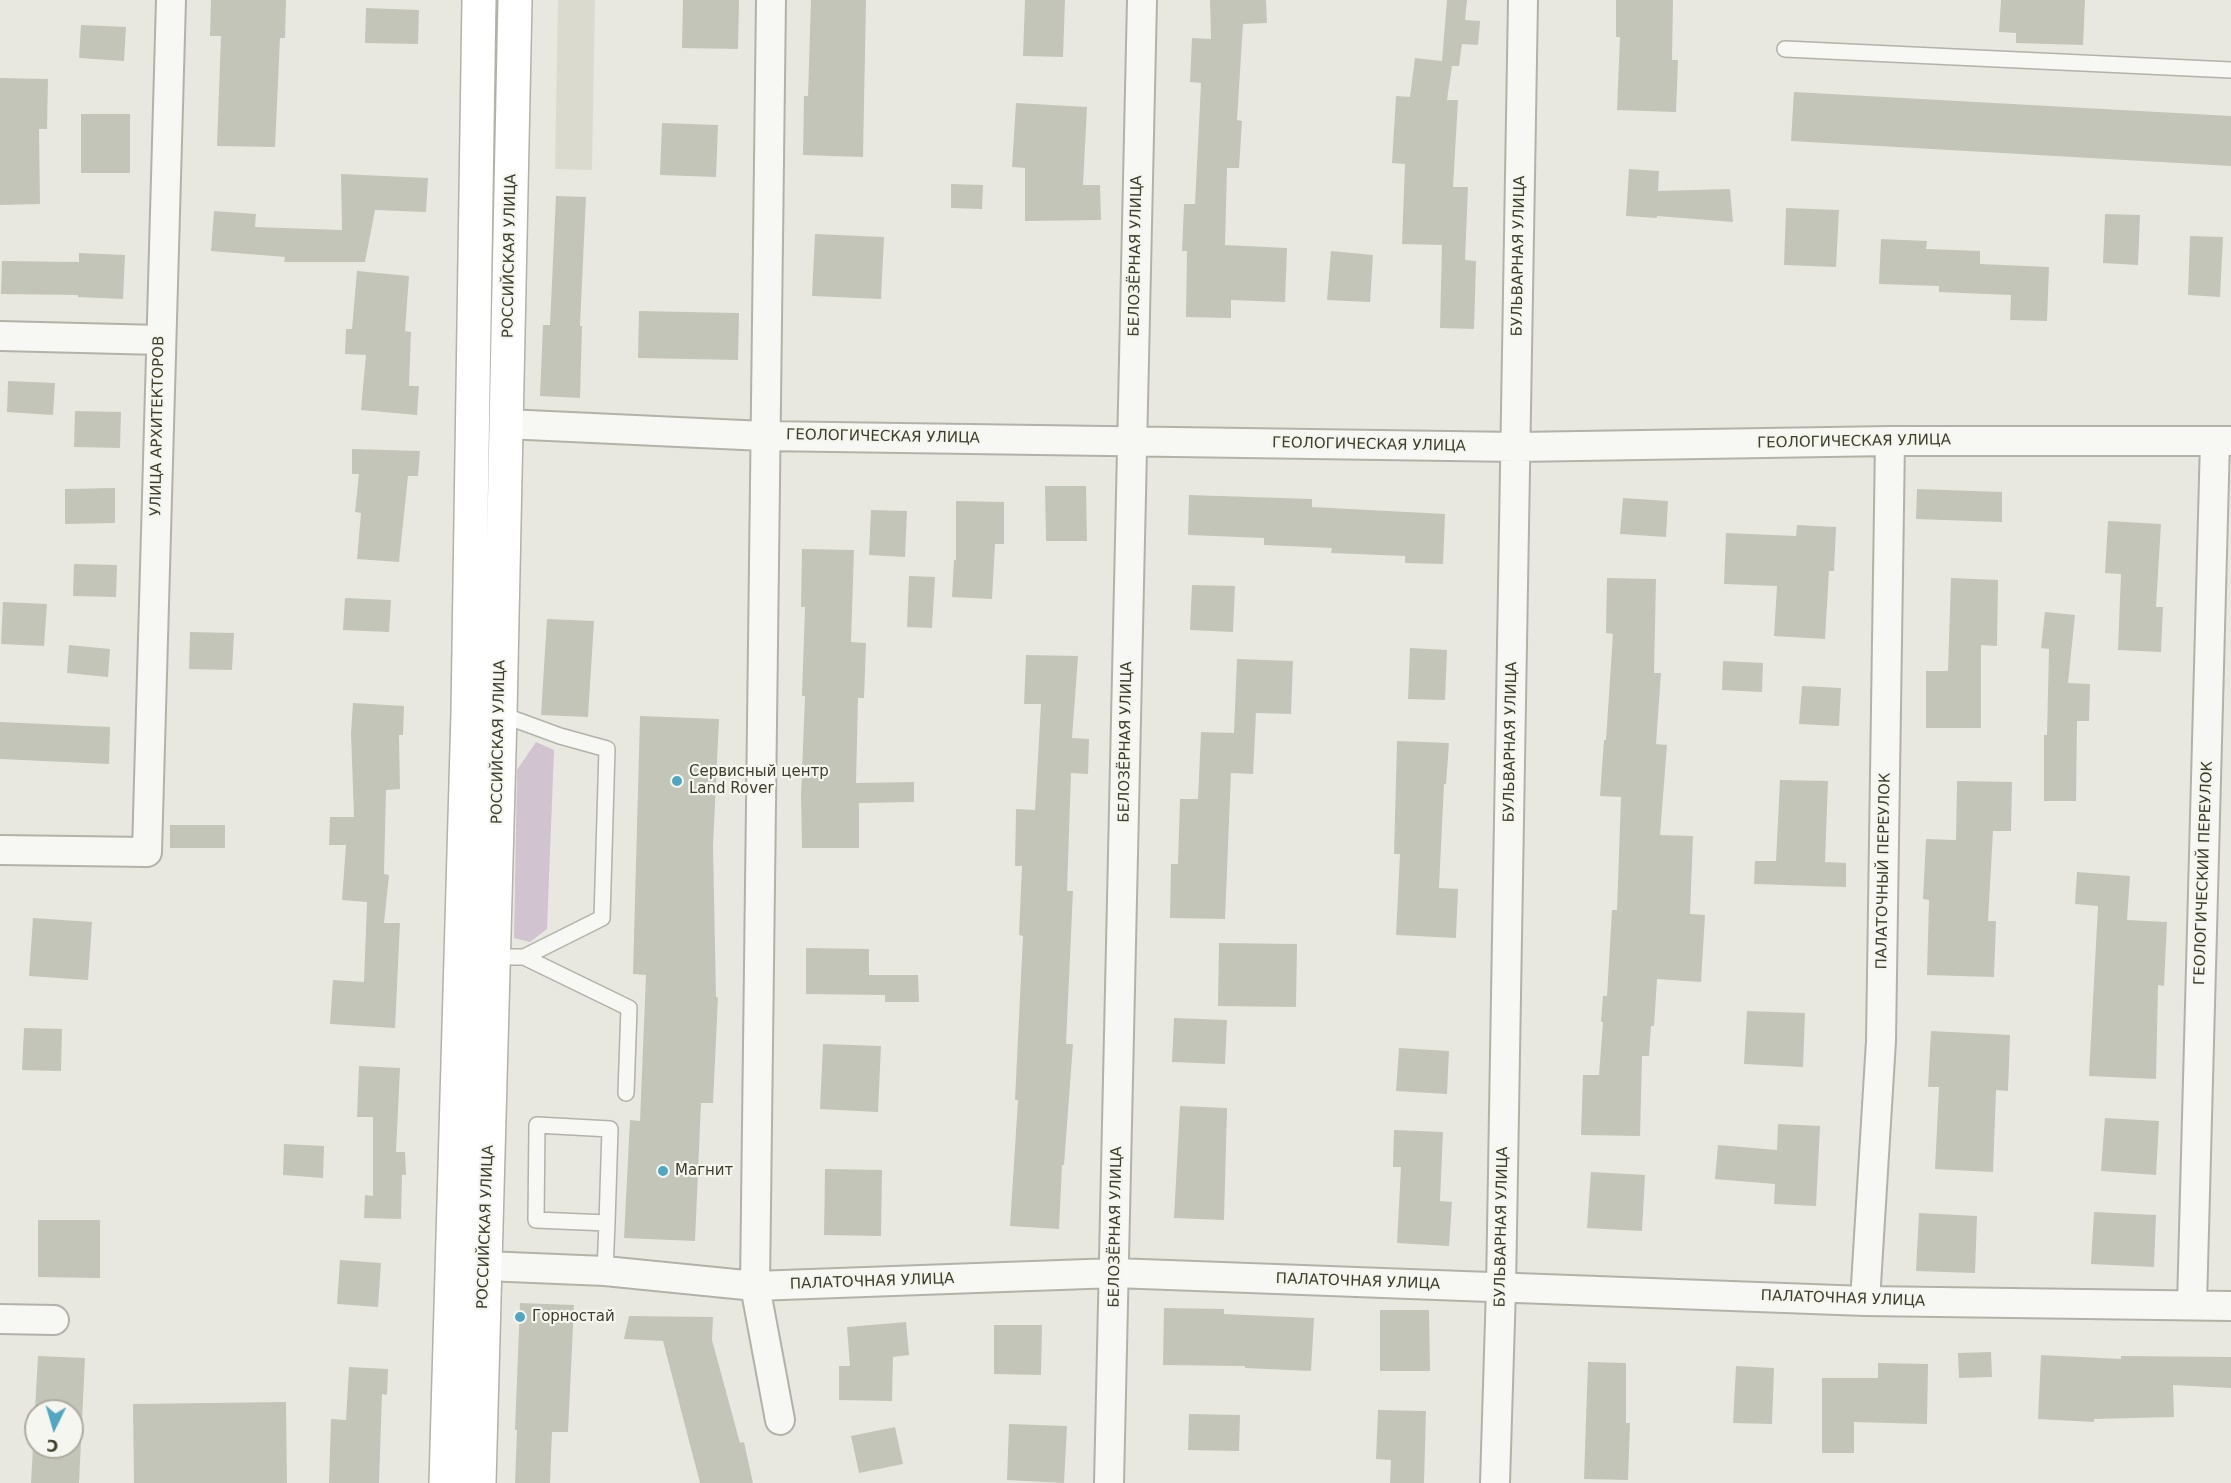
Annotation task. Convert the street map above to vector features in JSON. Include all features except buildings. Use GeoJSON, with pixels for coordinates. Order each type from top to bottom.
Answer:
{"type":"FeatureCollection","features":[{"type":"Feature","properties":{"kind":"main road"},"geometry":{"type":"LineString","coordinates":[[446,1483],[468,702],[479,0]]}},
{"type":"Feature","properties":{"kind":"main road","name":"РОССИЙСКАЯ УЛИЦА"},"geometry":{"type":"LineString","coordinates":[[479,1483],[485,1266],[509,957],[500,714],[515,0]]}},
{"type":"Feature","properties":{"kind":"main road"},"geometry":{"type":"LineString","coordinates":[[451,1265],[485,1266]]}},
{"type":"Feature","properties":{"kind":"street","name":"УЛИЦА АРХИТЕКТОРОВ"},"geometry":{"type":"LineString","coordinates":[[0,850],[147,852],[171,0]]}},
{"type":"Feature","properties":{"kind":"street"},"geometry":{"type":"LineString","coordinates":[[771,0],[755,1286],[780,1420]]}},
{"type":"Feature","properties":{"kind":"street","name":"БЕЛОЗЁРНАЯ УЛИЦА"},"geometry":{"type":"LineString","coordinates":[[1109,1483],[1142,0]]}},
{"type":"Feature","properties":{"kind":"street","name":"БУЛЬВАРНАЯ УЛИЦА"},"geometry":{"type":"LineString","coordinates":[[1495,1483],[1501,1288],[1517,447],[1523,0]]}},
{"type":"Feature","properties":{"kind":"street"},"geometry":{"type":"LineString","coordinates":[[0,336],[160,340]]}},
{"type":"Feature","properties":{"kind":"street","name":"ГЕОЛОГИЧЕСКАЯ УЛИЦА"},"geometry":{"type":"LineString","coordinates":[[506,424],[764,436],[1517,447],[1890,441],[2223,441]]}},
{"type":"Feature","properties":{"kind":"street","name":"ПАЛАТОЧНЫЙ ПЕРЕУЛОК"},"geometry":{"type":"LineString","coordinates":[[1865,1300],[1881,1041],[1890,441]]}},
{"type":"Feature","properties":{"kind":"street","name":"ГЕОЛОГИЧЕСКИЙ ПЕРЕУЛОК"},"geometry":{"type":"LineString","coordinates":[[2192,1305],[2223,441]]}},
{"type":"Feature","properties":{"kind":"street","name":"ПАЛАТОЧНАЯ УЛИЦА"},"geometry":{"type":"LineString","coordinates":[[485,1266],[605,1271],[755,1286],[1115,1273],[1865,1300],[2231,1306]]}},
{"type":"Feature","properties":{"kind":"street"},"geometry":{"type":"LineString","coordinates":[[0,1319],[54,1320]]}},
{"type":"Feature","properties":{"kind":"lane"},"geometry":{"type":"LineString","coordinates":[[1785,49],[2231,70]]}},
{"type":"Feature","properties":{"kind":"lane"},"geometry":{"type":"LineString","coordinates":[[500,714],[560,736],[607,749],[602,918],[509,957]]}},
{"type":"Feature","properties":{"kind":"lane"},"geometry":{"type":"LineString","coordinates":[[509,957],[629,1008],[626,1093]]}},
{"type":"Feature","properties":{"kind":"lane"},"geometry":{"type":"LineString","coordinates":[[605,1271],[607,1223],[610,1129],[537,1125],[536,1220],[607,1223]]}},
{"type":"Feature","properties":{"kind":"shaded area"},"geometry":{"type":"Polygon","coordinates":[[[558,0],[595,0],[592,170],[555,169],[558,0]]]}},
{"type":"Feature","properties":{"kind":"shaded area"},"geometry":{"type":"Polygon","coordinates":[[[536,742],[554,750],[547,929],[530,942],[514,938],[517,770],[536,742]]]}},
{"type":"Feature","properties":{"kind":"place","name":"Сервисный центр Land Rover"},"geometry":{"type":"Point","coordinates":[677,781]}},
{"type":"Feature","properties":{"kind":"place","name":"Магнит"},"geometry":{"type":"Point","coordinates":[663,1171]}},
{"type":"Feature","properties":{"kind":"place","name":"Горностай"},"geometry":{"type":"Point","coordinates":[520,1317]}}]}
